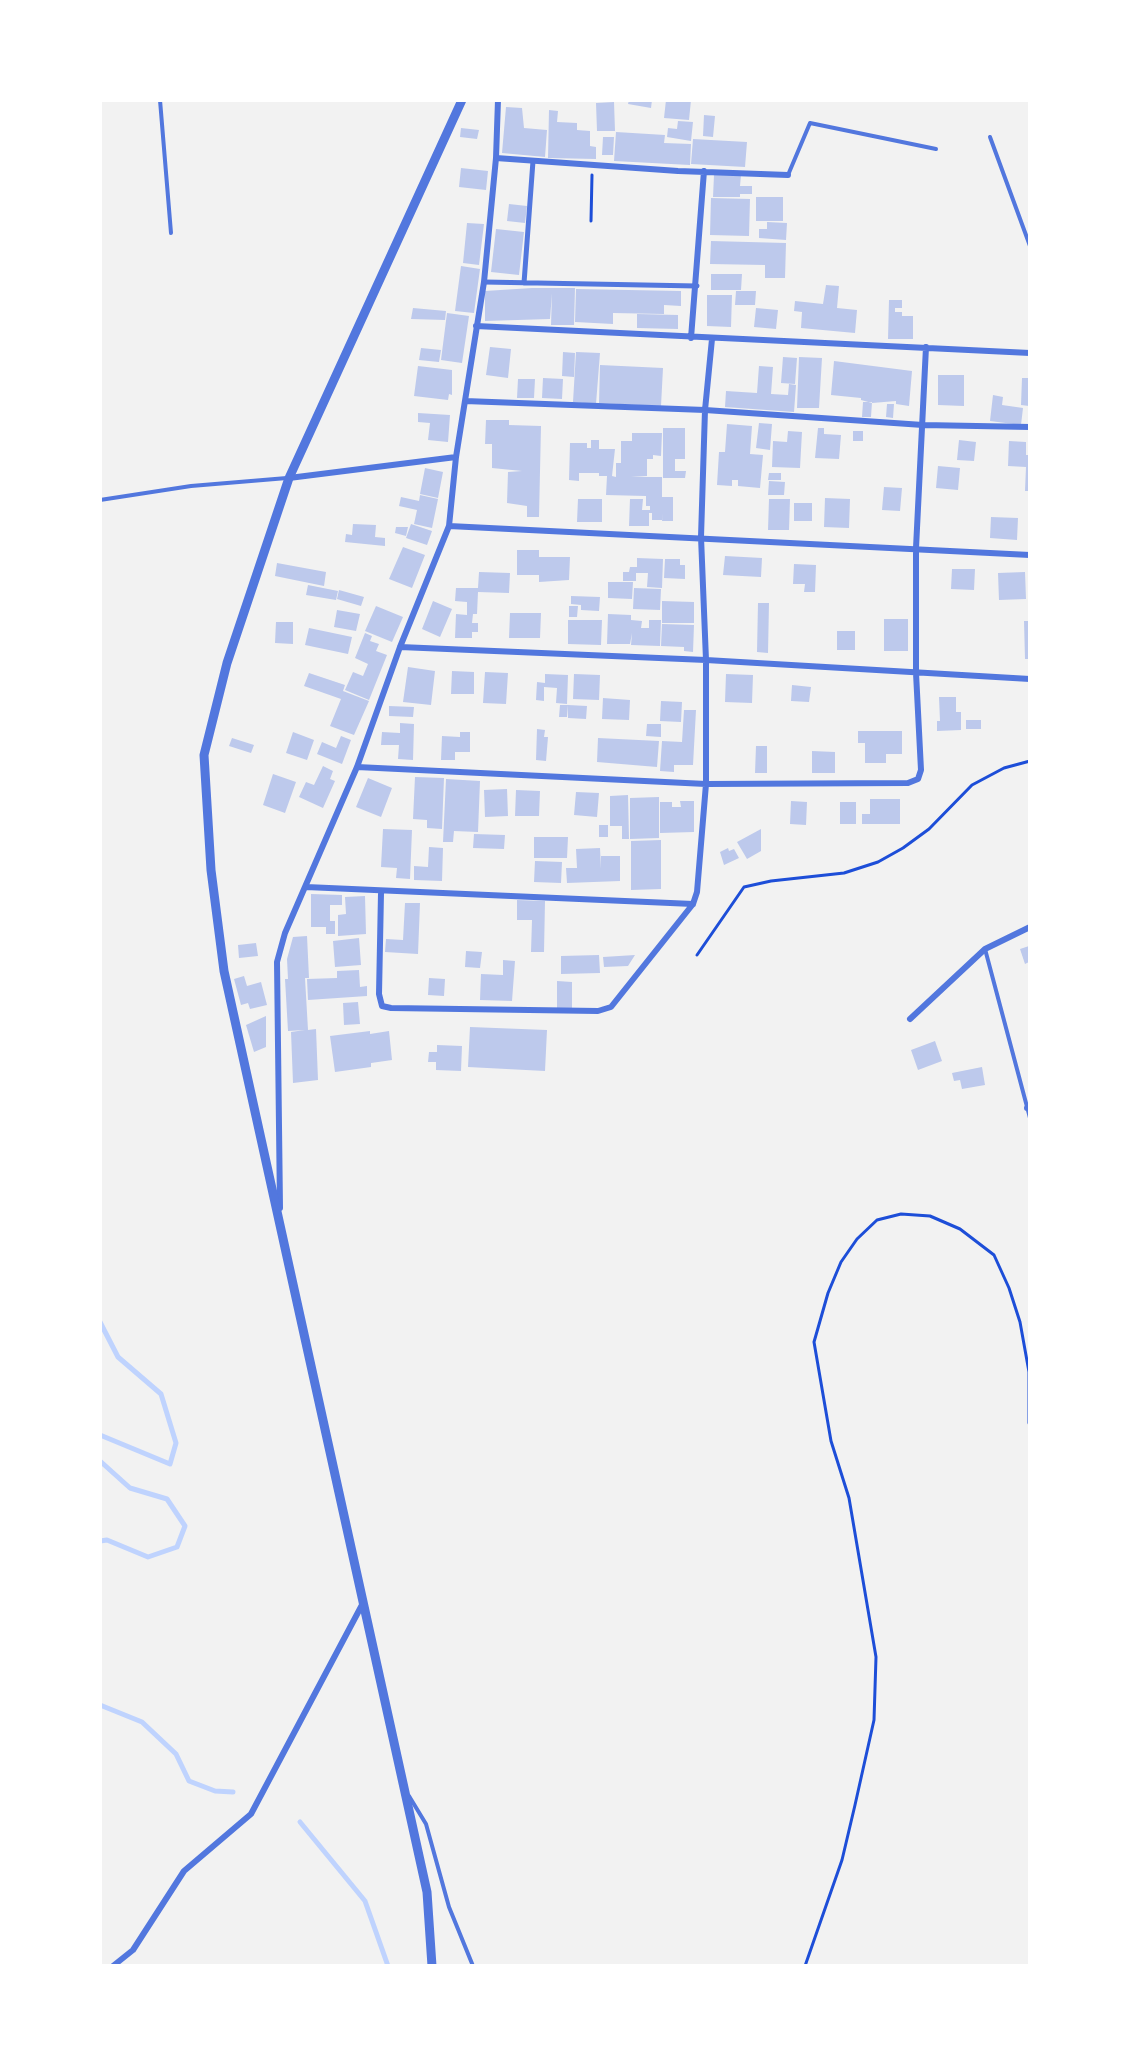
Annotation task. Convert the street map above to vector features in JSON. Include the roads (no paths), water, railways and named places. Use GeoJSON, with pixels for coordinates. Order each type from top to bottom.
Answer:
{"type":"FeatureCollection","features":[{"type":"Feature","properties":{"kind":"street"},"geometry":{"type":"LineString","coordinates":[[432,1965],[427,1892],[224,971],[211,870],[204,755],[227,663],[289,478],[462,100]]}},
{"type":"Feature","properties":{"kind":"street"},"geometry":{"type":"LineString","coordinates":[[280,1218],[277,962],[285,933],[357,767],[400,647],[449,526],[456,457],[484,282],[496,158],[498,100]]}},
{"type":"Feature","properties":{"kind":"street"},"geometry":{"type":"LineString","coordinates":[[496,158],[788,175]]}},
{"type":"Feature","properties":{"kind":"street"},"geometry":{"type":"LineString","coordinates":[[524,283],[534,161]]}},
{"type":"Feature","properties":{"kind":"street"},"geometry":{"type":"LineString","coordinates":[[692,338],[704,171]]}},
{"type":"Feature","properties":{"kind":"street"},"geometry":{"type":"LineString","coordinates":[[484,282],[697,286]]}},
{"type":"Feature","properties":{"kind":"street"},"geometry":{"type":"LineString","coordinates":[[476,326],[1029,353]]}},
{"type":"Feature","properties":{"kind":"street"},"geometry":{"type":"LineString","coordinates":[[381,892],[379,994],[382,1005],[391,1008],[598,1011],[611,1007],[693,904],[697,892],[706,784],[706,660],[701,537],[705,410],[712,339]]}},
{"type":"Feature","properties":{"kind":"street"},"geometry":{"type":"LineString","coordinates":[[357,767],[706,784],[908,783],[918,779],[921,770],[916,673],[916,548],[926,347]]}},
{"type":"Feature","properties":{"kind":"street"},"geometry":{"type":"LineString","coordinates":[[465,401],[705,410],[922,425],[1029,427]]}},
{"type":"Feature","properties":{"kind":"street"},"geometry":{"type":"LineString","coordinates":[[289,478],[456,457]]}},
{"type":"Feature","properties":{"kind":"street"},"geometry":{"type":"LineString","coordinates":[[449,526],[1029,555]]}},
{"type":"Feature","properties":{"kind":"street"},"geometry":{"type":"LineString","coordinates":[[400,647],[706,660],[1029,679]]}},
{"type":"Feature","properties":{"kind":"street"},"geometry":{"type":"LineString","coordinates":[[306,887],[693,904]]}},
{"type":"Feature","properties":{"kind":"street"},"geometry":{"type":"LineString","coordinates":[[910,1019],[986,949],[1029,927]]}},
{"type":"Feature","properties":{"kind":"street"},"geometry":{"type":"LineString","coordinates":[[113,1965],[133,1950],[184,1870],[251,1814],[363,1602]]}},
{"type":"Feature","properties":{"kind":"lane"},"geometry":{"type":"LineString","coordinates":[[160,100],[171,233]]}},
{"type":"Feature","properties":{"kind":"lane"},"geometry":{"type":"LineString","coordinates":[[788,175],[810,123],[936,149]]}},
{"type":"Feature","properties":{"kind":"lane"},"geometry":{"type":"LineString","coordinates":[[990,137],[1029,246]]}},
{"type":"Feature","properties":{"kind":"lane"},"geometry":{"type":"LineString","coordinates":[[100,500],[191,486],[289,478]]}},
{"type":"Feature","properties":{"kind":"lane"},"geometry":{"type":"LineString","coordinates":[[986,949],[1029,1118]]}},
{"type":"Feature","properties":{"kind":"lane"},"geometry":{"type":"LineString","coordinates":[[403,1786],[426,1824],[449,1907],[473,1965]]}},
{"type":"Feature","properties":{"kind":"waterway"},"geometry":{"type":"LineString","coordinates":[[100,1322],[118,1357],[161,1394],[176,1443],[170,1464],[100,1435]]}},
{"type":"Feature","properties":{"kind":"waterway"},"geometry":{"type":"LineString","coordinates":[[100,1461],[130,1488],[167,1499],[185,1526],[177,1547],[148,1557],[107,1540],[100,1541]]}},
{"type":"Feature","properties":{"kind":"waterway"},"geometry":{"type":"LineString","coordinates":[[100,1705],[142,1722],[176,1754],[189,1781],[215,1791],[233,1792]]}},
{"type":"Feature","properties":{"kind":"waterway"},"geometry":{"type":"LineString","coordinates":[[300,1822],[365,1901],[388,1966]]}}]}
